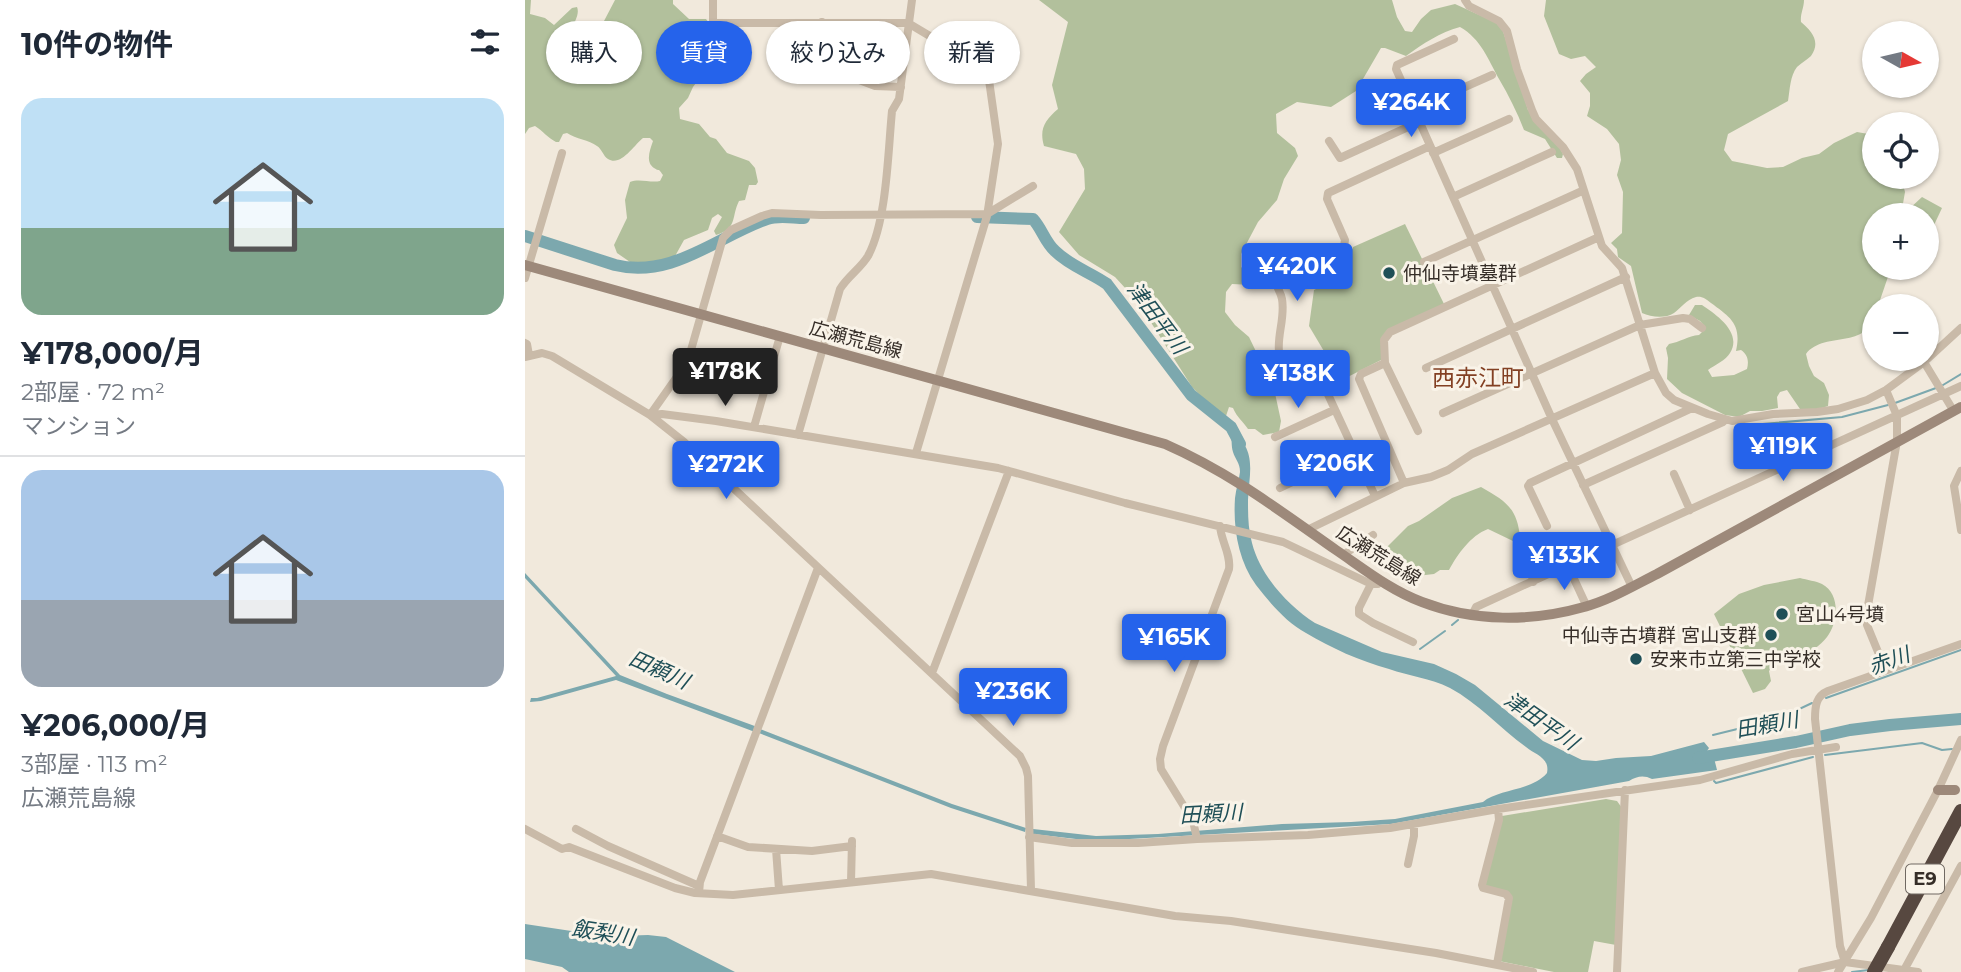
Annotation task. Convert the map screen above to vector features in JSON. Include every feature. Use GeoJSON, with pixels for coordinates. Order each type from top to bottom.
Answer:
{"type":"FeatureCollection","features":[{"type":"Feature","properties":{"kind":"highway","name":"E9"},"geometry":{"type":"LineString","coordinates":[[1881,972],[1961,811]]}},
{"type":"Feature","properties":{"kind":"highway","name":"E9"},"geometry":{"type":"LineString","coordinates":[[1874,972],[1892,948],[1961,822]]}},
{"type":"Feature","properties":{"kind":"main road","name":"広瀬荒島線"},"geometry":{"type":"LineString","coordinates":[[527,265],[1165,444],[1200,459],[1232,478],[1343,555],[1376,582],[1421,601],[1472,615],[1526,618],[1587,607],[1632,587],[1957,408]]}},
{"type":"Feature","properties":{"kind":"main road"},"geometry":{"type":"LineString","coordinates":[[1938,790],[1955,790]]}},
{"type":"Feature","properties":{"kind":"street"},"geometry":{"type":"LineString","coordinates":[[713,0],[713,23],[766,23]]}},
{"type":"Feature","properties":{"kind":"street"},"geometry":{"type":"LineString","coordinates":[[908,21],[912,0]]}},
{"type":"Feature","properties":{"kind":"street"},"geometry":{"type":"LineString","coordinates":[[1465,0],[1469,6],[1499,21],[1507,31],[1532,110],[1536,119],[1563,147],[1577,169],[1599,237],[1605,251],[1618,262],[1626,277],[1655,373],[1670,398],[1725,420],[1817,412],[1867,400],[1887,390],[1912,371]]}},
{"type":"Feature","properties":{"kind":"street"},"geometry":{"type":"LineString","coordinates":[[910,24],[988,73],[998,144],[986,217],[916,453]]}},
{"type":"Feature","properties":{"kind":"street"},"geometry":{"type":"LineString","coordinates":[[1454,38],[1395,66],[1572,463],[1632,587]]}},
{"type":"Feature","properties":{"kind":"street"},"geometry":{"type":"LineString","coordinates":[[1413,110],[1492,75]]}},
{"type":"Feature","properties":{"kind":"street"},"geometry":{"type":"LineString","coordinates":[[870,84],[901,87]]}},
{"type":"Feature","properties":{"kind":"street"},"geometry":{"type":"LineString","coordinates":[[798,435],[841,289],[847,278],[868,255],[881,216],[893,111],[899,99],[901,84]]}},
{"type":"Feature","properties":{"kind":"street"},"geometry":{"type":"LineString","coordinates":[[1375,496],[1325,388],[1324,362],[1292,375],[1288,373],[1279,356],[1282,302],[1276,281],[1279,277],[1344,246],[1345,240],[1327,199],[1328,192],[1509,119]]}},
{"type":"Feature","properties":{"kind":"street"},"geometry":{"type":"LineString","coordinates":[[1329,141],[1340,158],[1419,122]]}},
{"type":"Feature","properties":{"kind":"street"},"geometry":{"type":"LineString","coordinates":[[1453,197],[1552,152]]}},
{"type":"Feature","properties":{"kind":"street"},"geometry":{"type":"LineString","coordinates":[[525,278],[562,153]]}},
{"type":"Feature","properties":{"kind":"street"},"geometry":{"type":"LineString","coordinates":[[650,415],[685,364],[722,240],[731,230],[768,214],[986,217],[1033,186]]}},
{"type":"Feature","properties":{"kind":"street"},"geometry":{"type":"LineString","coordinates":[[1425,262],[1582,191]]}},
{"type":"Feature","properties":{"kind":"street"},"geometry":{"type":"LineString","coordinates":[[1418,431],[1385,363],[1384,340],[1390,331],[1599,237]]}},
{"type":"Feature","properties":{"kind":"street"},"geometry":{"type":"LineString","coordinates":[[1426,368],[1626,277]]}},
{"type":"Feature","properties":{"kind":"street"},"geometry":{"type":"LineString","coordinates":[[1443,413],[1640,326],[1683,318],[1691,319],[1702,328]]}},
{"type":"Feature","properties":{"kind":"street"},"geometry":{"type":"LineString","coordinates":[[1939,348],[1961,328]]}},
{"type":"Feature","properties":{"kind":"street"},"geometry":{"type":"LineString","coordinates":[[754,427],[780,336]]}},
{"type":"Feature","properties":{"kind":"street"},"geometry":{"type":"LineString","coordinates":[[525,343],[527,356],[542,353],[552,355],[650,415],[684,442],[1020,756],[1028,776],[1031,890]]}},
{"type":"Feature","properties":{"kind":"street"},"geometry":{"type":"LineString","coordinates":[[1385,363],[1361,374],[1359,379],[1404,483]]}},
{"type":"Feature","properties":{"kind":"street"},"geometry":{"type":"LineString","coordinates":[[1930,371],[1944,394],[1957,408]]}},
{"type":"Feature","properties":{"kind":"street"},"geometry":{"type":"LineString","coordinates":[[1307,530],[1404,483],[1448,470],[1472,454],[1655,373]]}},
{"type":"Feature","properties":{"kind":"street"},"geometry":{"type":"LineString","coordinates":[[1472,615],[1476,607],[1961,386]]}},
{"type":"Feature","properties":{"kind":"street"},"geometry":{"type":"LineString","coordinates":[[1885,669],[1866,617],[1897,441],[1897,415],[1887,390]]}},
{"type":"Feature","properties":{"kind":"street"},"geometry":{"type":"LineString","coordinates":[[1547,526],[1528,486],[1530,483],[1692,408]]}},
{"type":"Feature","properties":{"kind":"street"},"geometry":{"type":"LineString","coordinates":[[1275,437],[1334,410]]}},
{"type":"Feature","properties":{"kind":"street"},"geometry":{"type":"LineString","coordinates":[[650,415],[662,414],[754,427],[977,463],[1289,545],[1376,582],[1359,608],[1359,614],[1413,642]]}},
{"type":"Feature","properties":{"kind":"street"},"geometry":{"type":"LineString","coordinates":[[1583,485],[1725,420]]}},
{"type":"Feature","properties":{"kind":"street"},"geometry":{"type":"LineString","coordinates":[[1280,488],[1355,452]]}},
{"type":"Feature","properties":{"kind":"street"},"geometry":{"type":"LineString","coordinates":[[932,673],[1009,471]]}},
{"type":"Feature","properties":{"kind":"street"},"geometry":{"type":"LineString","coordinates":[[1961,471],[1954,486],[1961,530]]}},
{"type":"Feature","properties":{"kind":"street"},"geometry":{"type":"LineString","coordinates":[[1674,474],[1691,510]]}},
{"type":"Feature","properties":{"kind":"street"},"geometry":{"type":"LineString","coordinates":[[1197,835],[1193,821],[1161,769],[1160,759],[1229,569],[1220,526]]}},
{"type":"Feature","properties":{"kind":"street"},"geometry":{"type":"LineString","coordinates":[[1343,555],[1373,535]]}},
{"type":"Feature","properties":{"kind":"street"},"geometry":{"type":"LineString","coordinates":[[1528,555],[1533,582]]}},
{"type":"Feature","properties":{"kind":"street"},"geometry":{"type":"LineString","coordinates":[[1568,566],[1587,607]]}},
{"type":"Feature","properties":{"kind":"street"},"geometry":{"type":"LineString","coordinates":[[699,889],[818,568]]}},
{"type":"Feature","properties":{"kind":"street"},"geometry":{"type":"LineString","coordinates":[[1845,962],[1840,946],[1815,719],[1817,701],[1821,694],[1961,644]]}},
{"type":"Feature","properties":{"kind":"street"},"geometry":{"type":"LineString","coordinates":[[1838,972],[1871,918],[1961,740]]}},
{"type":"Feature","properties":{"kind":"street"},"geometry":{"type":"LineString","coordinates":[[1029,836],[1072,843],[1138,843],[1197,835],[1308,835],[1414,824],[1700,780],[1792,754],[1836,747]]}},
{"type":"Feature","properties":{"kind":"street"},"geometry":{"type":"LineString","coordinates":[[1617,972],[1625,790]]}},
{"type":"Feature","properties":{"kind":"street"},"geometry":{"type":"LineString","coordinates":[[1497,964],[1509,898],[1506,894],[1483,888],[1482,885],[1499,820],[1498,809]]}},
{"type":"Feature","properties":{"kind":"street"},"geometry":{"type":"LineString","coordinates":[[1408,864],[1414,824]]}},
{"type":"Feature","properties":{"kind":"street"},"geometry":{"type":"LineString","coordinates":[[525,829],[562,849],[569,847],[675,888],[733,895],[931,874],[1174,916],[1231,921],[1436,953],[1533,972]]}},
{"type":"Feature","properties":{"kind":"street"},"geometry":{"type":"LineString","coordinates":[[576,829],[699,889]]}},
{"type":"Feature","properties":{"kind":"street"},"geometry":{"type":"LineString","coordinates":[[717,836],[748,847],[812,851],[852,843],[852,882]]}},
{"type":"Feature","properties":{"kind":"street"},"geometry":{"type":"LineString","coordinates":[[776,849],[779,890]]}},
{"type":"Feature","properties":{"kind":"street"},"geometry":{"type":"LineString","coordinates":[[1904,971],[1961,866]]}},
{"type":"Feature","properties":{"kind":"street"},"geometry":{"type":"LineString","coordinates":[[1802,972],[1845,962],[1918,972]]}},
{"type":"Feature","properties":{"kind":"green space"},"geometry":{"type":"Polygon","coordinates":[[[525,0],[531,0],[530,14],[549,21],[546,21],[546,84],[642,84],[642,21],[604,21],[615,0],[673,0],[673,4],[689,19],[708,21],[656,21],[656,84],[695,84],[679,108],[680,119],[699,124],[727,153],[749,161],[755,168],[758,182],[756,185],[749,185],[745,200],[739,201],[728,229],[716,235],[714,231],[722,217],[718,214],[712,218],[708,230],[684,240],[674,258],[668,262],[630,262],[617,253],[614,245],[627,218],[625,200],[630,182],[660,181],[663,175],[650,163],[653,141],[643,138],[622,158],[613,161],[606,158],[599,147],[567,133],[563,134],[559,142],[535,126],[529,128],[525,134],[525,0]]]}},
{"type":"Feature","properties":{"kind":"green space"},"geometry":{"type":"Polygon","coordinates":[[[1039,0],[1392,0],[1405,31],[1412,32],[1431,10],[1455,4],[1497,23],[1503,31],[1528,110],[1560,148],[1562,158],[1557,158],[1545,139],[1524,130],[1483,50],[1473,37],[1460,27],[1439,35],[1406,56],[1381,48],[1356,91],[1331,107],[1297,102],[1276,114],[1277,133],[1295,148],[1298,156],[1284,179],[1277,200],[1258,222],[1241,254],[1241,267],[1256,279],[1252,285],[1232,284],[1226,292],[1225,312],[1249,337],[1273,384],[1281,421],[1279,432],[1263,435],[1255,429],[1248,429],[1233,408],[1229,407],[1225,419],[1215,411],[1192,387],[1138,302],[1115,277],[1079,255],[1059,232],[1085,189],[1084,169],[1076,154],[1044,146],[1044,125],[1058,109],[1052,85],[1068,22],[1039,0]]]}},
{"type":"Feature","properties":{"kind":"green space"},"geometry":{"type":"Polygon","coordinates":[[[1546,0],[1804,0],[1801,22],[1812,33],[1815,46],[1811,56],[1795,71],[1788,101],[1728,134],[1724,150],[1732,161],[1767,168],[1783,167],[1819,154],[1857,132],[1862,133],[1862,189],[1904,189],[1905,192],[1903,203],[1862,203],[1862,280],[1887,280],[1882,294],[1862,294],[1862,332],[1814,347],[1806,354],[1814,376],[1824,383],[1829,395],[1828,406],[1816,410],[1800,409],[1787,390],[1780,392],[1777,397],[1778,408],[1750,411],[1739,417],[1725,415],[1682,393],[1667,379],[1666,348],[1669,344],[1699,335],[1706,328],[1689,315],[1695,305],[1702,305],[1726,324],[1733,338],[1728,356],[1708,370],[1712,377],[1734,375],[1747,369],[1747,358],[1741,350],[1736,351],[1737,334],[1733,322],[1704,298],[1692,298],[1666,316],[1642,313],[1631,266],[1618,257],[1617,249],[1611,243],[1622,233],[1623,192],[1617,175],[1621,160],[1619,144],[1607,129],[1587,116],[1590,93],[1580,81],[1596,67],[1585,56],[1571,59],[1559,54],[1544,16],[1546,0]]]}},
{"type":"Feature","properties":{"kind":"green space"},"geometry":{"type":"Polygon","coordinates":[[[577,7],[575,21],[558,21],[572,8],[577,7]]]}},
{"type":"Feature","properties":{"kind":"green space"},"geometry":{"type":"Polygon","coordinates":[[[1922,197],[1933,203],[1916,203],[1922,197]]]}},
{"type":"Feature","properties":{"kind":"green space"},"geometry":{"type":"Polygon","coordinates":[[[1405,224],[1444,304],[1389,330],[1381,360],[1332,385],[1328,358],[1309,326],[1314,290],[1342,276],[1353,247],[1405,224]]]}},
{"type":"Feature","properties":{"kind":"green space"},"geometry":{"type":"Polygon","coordinates":[[[1481,487],[1497,496],[1513,512],[1520,537],[1513,541],[1488,529],[1470,541],[1449,570],[1440,570],[1434,574],[1408,577],[1379,559],[1382,552],[1408,526],[1452,498],[1481,487]]]}},
{"type":"Feature","properties":{"kind":"green space"},"geometry":{"type":"Polygon","coordinates":[[[1800,578],[1822,584],[1828,589],[1835,601],[1834,624],[1827,637],[1801,658],[1781,656],[1769,671],[1771,681],[1765,689],[1753,693],[1714,614],[1739,594],[1764,585],[1800,578]]]}},
{"type":"Feature","properties":{"kind":"green space"},"geometry":{"type":"Polygon","coordinates":[[[1606,799],[1617,801],[1622,808],[1616,945],[1594,941],[1588,972],[1554,972],[1499,961],[1512,896],[1508,892],[1486,887],[1484,883],[1502,816],[1606,799]]]}},
{"type":"Feature","properties":{"kind":"water"},"geometry":{"type":"Polygon","coordinates":[[[1231,431],[1240,438],[1249,454],[1249,522],[1251,538],[1261,567],[1285,599],[1315,623],[1382,652],[1434,664],[1456,674],[1475,685],[1543,741],[1582,760],[1651,756],[1704,742],[1709,748],[1707,751],[1712,750],[1717,770],[1652,779],[1641,777],[1391,824],[1112,840],[1033,834],[1033,829],[1096,836],[1158,834],[1282,824],[1395,819],[1483,802],[1533,783],[1547,773],[1546,764],[1541,757],[1450,688],[1357,658],[1316,639],[1285,618],[1256,585],[1241,554],[1235,509],[1240,472],[1232,450],[1231,431]]]}},
{"type":"Feature","properties":{"kind":"water"},"geometry":{"type":"Polygon","coordinates":[[[525,573],[620,675],[757,727],[755,732],[616,680],[530,702],[531,698],[616,676],[525,578],[525,573]]]}},
{"type":"Feature","properties":{"kind":"water"},"geometry":{"type":"Polygon","coordinates":[[[760,729],[952,804],[1026,828],[1025,832],[951,808],[759,733],[760,729]]]}},
{"type":"Feature","properties":{"kind":"water","name":"飯梨川"},"geometry":{"type":"Polygon","coordinates":[[[525,924],[578,932],[590,929],[619,936],[666,937],[735,972],[569,972],[562,967],[525,959],[525,924]]]}},
{"type":"Feature","properties":{"kind":"waterway","name":"津田平川"},"geometry":{"type":"LineString","coordinates":[[977,217],[1033,219],[1049,244],[1061,256],[1107,284],[1191,395],[1231,427],[1240,444]]}},
{"type":"Feature","properties":{"kind":"waterway","name":"津田平川"},"geometry":{"type":"LineString","coordinates":[[525,236],[615,265],[636,268],[675,261],[767,219],[804,218]]}},
{"type":"Feature","properties":{"kind":"waterway"},"geometry":{"type":"LineString","coordinates":[[1943,385],[1961,374]]}},
{"type":"Feature","properties":{"kind":"waterway"},"geometry":{"type":"LineString","coordinates":[[1895,403],[1936,388]]}},
{"type":"Feature","properties":{"kind":"waterway"},"geometry":{"type":"LineString","coordinates":[[1738,424],[1842,417],[1888,405]]}},
{"type":"Feature","properties":{"kind":"waterway"},"geometry":{"type":"LineString","coordinates":[[1452,625],[1458,620]]}},
{"type":"Feature","properties":{"kind":"waterway"},"geometry":{"type":"LineString","coordinates":[[1420,649],[1445,631]]}},
{"type":"Feature","properties":{"kind":"waterway","name":"赤川"},"geometry":{"type":"LineString","coordinates":[[1826,698],[1961,650]]}},
{"type":"Feature","properties":{"kind":"waterway","name":"赤川"},"geometry":{"type":"LineString","coordinates":[[1713,735],[1778,719],[1812,703]]}},
{"type":"Feature","properties":{"kind":"waterway","name":"田頼川"},"geometry":{"type":"LineString","coordinates":[[1698,758],[1850,730],[1961,719]]}},
{"type":"Feature","properties":{"kind":"waterway"},"geometry":{"type":"LineString","coordinates":[[1825,755],[1922,743],[1942,750],[1952,749]]}},
{"type":"Feature","properties":{"kind":"waterway"},"geometry":{"type":"LineString","coordinates":[[1714,781],[1716,783],[1813,757]]}},
{"type":"Feature","properties":{"kind":"waterway"},"geometry":{"type":"LineString","coordinates":[[1852,972],[1869,970]]}},
{"type":"Feature","properties":{"kind":"place","name":"仲仙寺墳墓群"},"geometry":{"type":"Point","coordinates":[1389,273]}},
{"type":"Feature","properties":{"kind":"place","name":"宮山4号墳"},"geometry":{"type":"Point","coordinates":[1782,614]}},
{"type":"Feature","properties":{"kind":"place","name":"中仙寺古墳群 宮山支群"},"geometry":{"type":"Point","coordinates":[1771,635]}},
{"type":"Feature","properties":{"kind":"place","name":"安来市立第三中学校"},"geometry":{"type":"Point","coordinates":[1636,659]}},
{"type":"Feature","properties":{"kind":"district","name":"西赤江町"},"geometry":{"type":"Point","coordinates":[1478,378]}}]}
